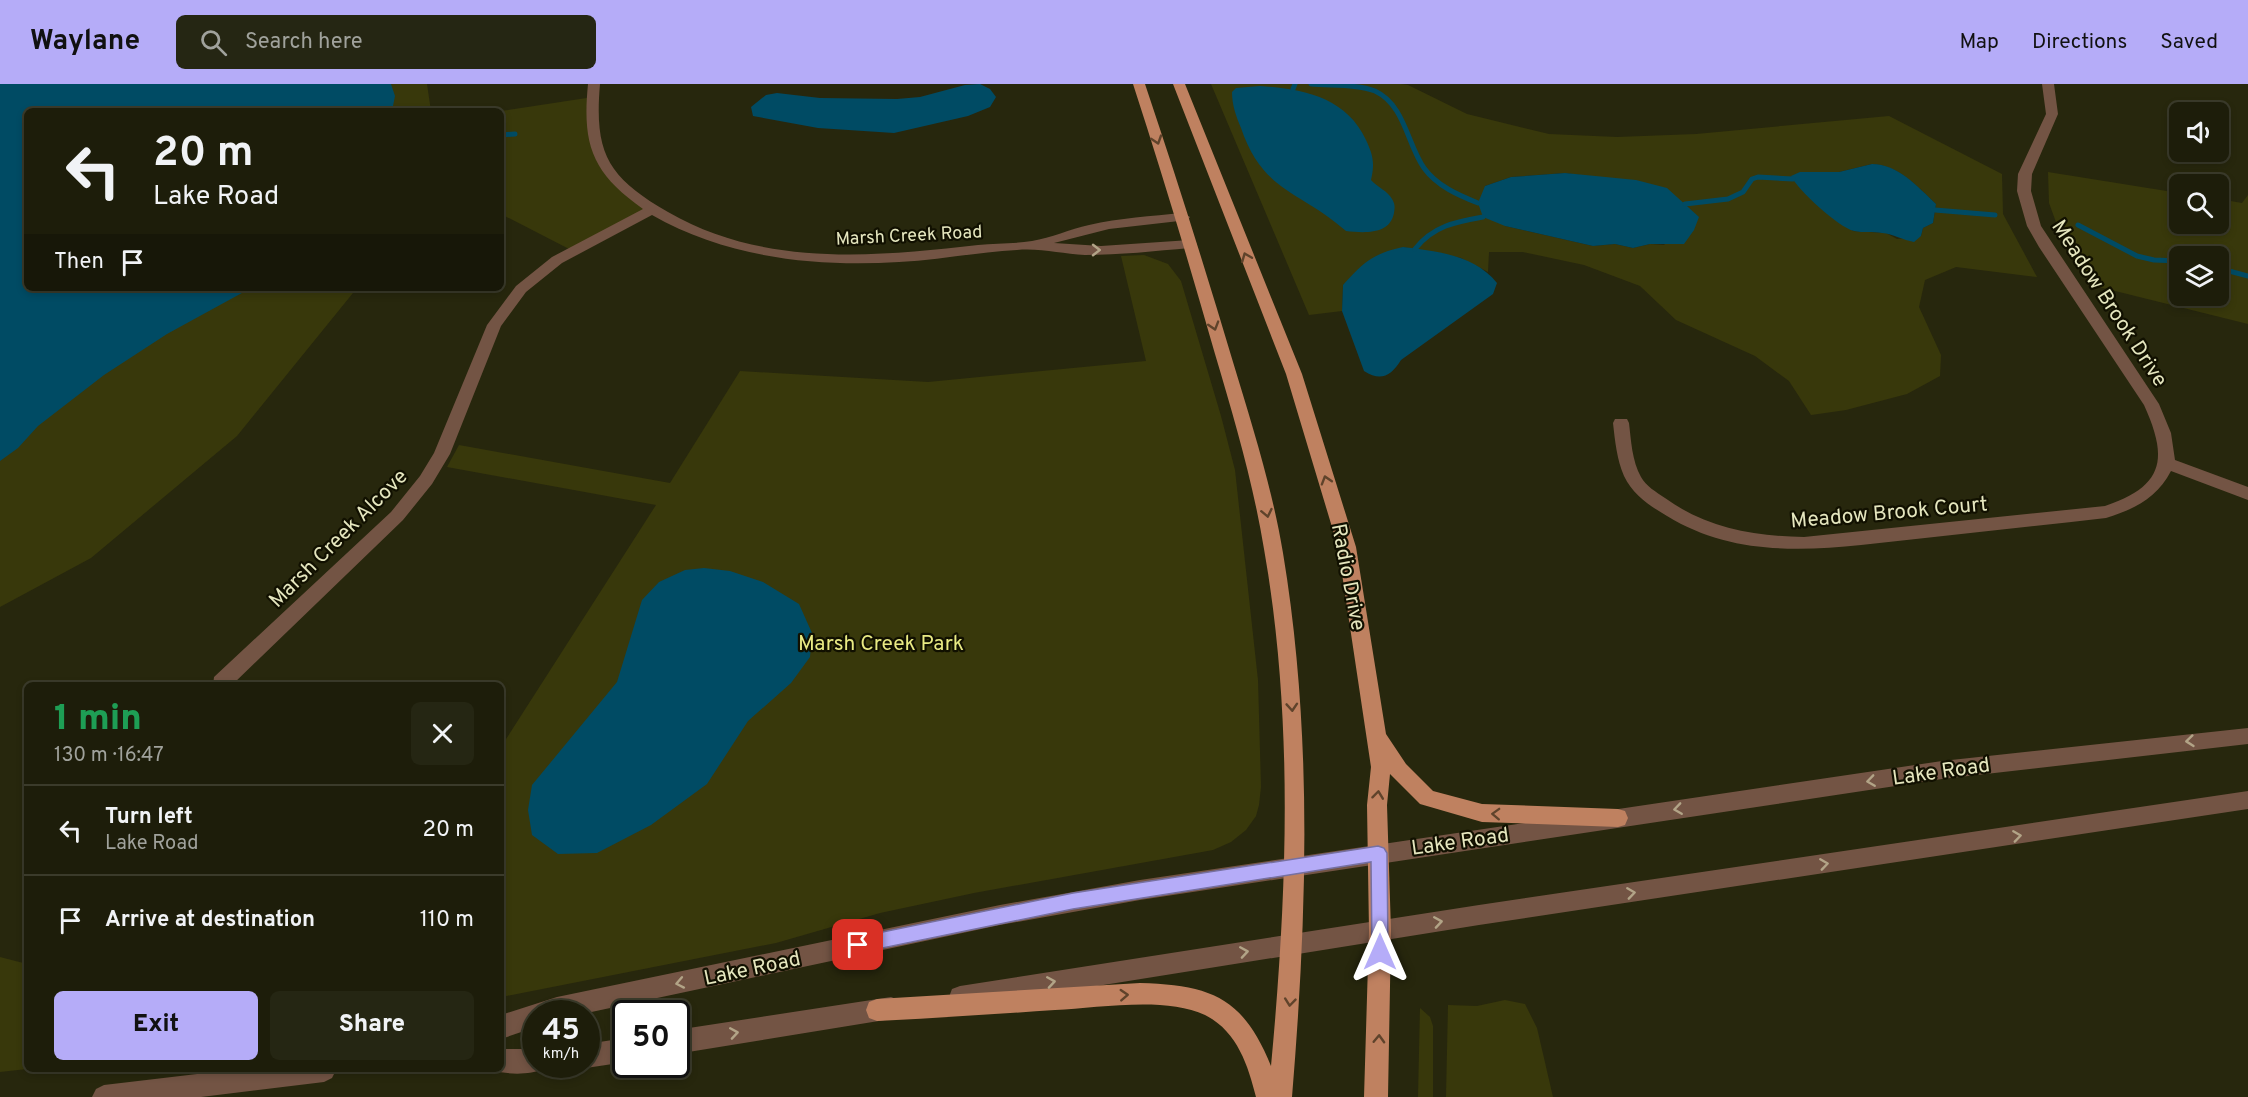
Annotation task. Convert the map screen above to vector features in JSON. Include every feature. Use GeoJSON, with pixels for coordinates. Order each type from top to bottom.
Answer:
{"type":"FeatureCollection","features":[{"type":"Feature","properties":{"kind":"main road"},"geometry":{"type":"LineString","coordinates":[[1139,84],[1183,217],[1258,473],[1276,556],[1292,700],[1297,865],[1280,1097]]}},
{"type":"Feature","properties":{"kind":"main road","name":"Radio Drive"},"geometry":{"type":"LineString","coordinates":[[1179,84],[1294,374],[1347,547],[1381,767],[1377,805],[1380,931],[1376,1097]]}},
{"type":"Feature","properties":{"kind":"main road"},"geometry":{"type":"LineString","coordinates":[[1376,732],[1399,770],[1426,798],[1482,813],[1618,818]]}},
{"type":"Feature","properties":{"kind":"main road"},"geometry":{"type":"LineString","coordinates":[[877,1010],[1124,995],[1166,994],[1194,998],[1217,1007],[1241,1030],[1258,1060],[1269,1097]]}},
{"type":"Feature","properties":{"kind":"street","name":"Marsh Creek Road"},"geometry":{"type":"LineString","coordinates":[[594,84],[591,118],[598,156],[612,176],[628,192],[673,222],[734,244],[815,258],[900,258],[1038,244],[1063,234],[1097,226],[1183,217]]}},
{"type":"Feature","properties":{"kind":"street","name":"Meadow Brook Drive"},"geometry":{"type":"LineString","coordinates":[[2048,84],[2052,114],[2025,174],[2024,191],[2027,206],[2046,247],[2151,404],[2163,428],[2167,445],[2167,463]]}},
{"type":"Feature","properties":{"kind":"street","name":"Marsh Creek Alcove"},"geometry":{"type":"LineString","coordinates":[[221,682],[396,516],[426,480],[442,454],[494,325],[521,289],[557,260],[652,209]]}},
{"type":"Feature","properties":{"kind":"street","name":"Marsh Creek Road"},"geometry":{"type":"LineString","coordinates":[[1038,244],[1070,250],[1190,244]]}},
{"type":"Feature","properties":{"kind":"street","name":"Meadow Brook Court"},"geometry":{"type":"LineString","coordinates":[[1621,423],[1624,454],[1634,479],[1652,498],[1678,515],[1712,531],[1745,540],[1776,543],[1804,544],[2106,512],[2130,504],[2148,492],[2159,480],[2167,463]]}},
{"type":"Feature","properties":{"kind":"street"},"geometry":{"type":"LineString","coordinates":[[2167,463],[2248,494]]}},
{"type":"Feature","properties":{"kind":"street","name":"Lake Road"},"geometry":{"type":"LineString","coordinates":[[594,1000],[1020,911],[1297,865],[1942,770],[2248,736]]}},
{"type":"Feature","properties":{"kind":"street"},"geometry":{"type":"LineString","coordinates":[[690,1040],[1293,944],[2248,800]]}},
{"type":"Feature","properties":{"kind":"street","name":"Lake Road"},"geometry":{"type":"LineString","coordinates":[[504,1026],[522,1019]]}},
{"type":"Feature","properties":{"kind":"street"},"geometry":{"type":"LineString","coordinates":[[504,1061],[522,1061]]}},
{"type":"Feature","properties":{"kind":"street"},"geometry":{"type":"LineString","coordinates":[[104,1097],[308,1072]]}},
{"type":"Feature","properties":{"kind":"green space"},"geometry":{"type":"Polygon","coordinates":[[[0,84],[427,84],[431,108],[24,108],[24,291],[355,291],[237,436],[91,558],[0,607],[0,84]]]}},
{"type":"Feature","properties":{"kind":"green space"},"geometry":{"type":"Polygon","coordinates":[[[1211,84],[1408,85],[1467,114],[1549,134],[1617,137],[1696,134],[1889,116],[2002,174],[2003,214],[2037,277],[1956,267],[1925,280],[1919,307],[1941,355],[1940,376],[1907,394],[1846,410],[1811,415],[1789,381],[1755,356],[1676,320],[1640,286],[1584,265],[1523,252],[1489,252],[1488,272],[1461,258],[1403,247],[1343,285],[1342,311],[1309,315],[1211,84]],[[1872,164],[1839,172],[1800,172],[1853,231],[1886,233],[1897,239],[1921,236],[1923,228],[1933,223],[1936,204],[1899,172],[1872,164]],[[1565,173],[1511,177],[1485,186],[1505,226],[1593,246],[1615,244],[1633,248],[1650,244],[1665,245],[1596,177],[1565,173]]]}},
{"type":"Feature","properties":{"kind":"green space"},"geometry":{"type":"Polygon","coordinates":[[[593,97],[598,156],[653,209],[573,251],[504,216],[504,111],[593,97]]]}},
{"type":"Feature","properties":{"kind":"green space"},"geometry":{"type":"Polygon","coordinates":[[[2048,172],[2169,191],[2169,234],[2229,234],[2229,201],[2242,203],[2248,195],[2248,324],[2176,306],[2229,306],[2229,246],[2169,246],[2169,304],[2091,285],[2064,244],[2049,203],[2048,172]]]}},
{"type":"Feature","properties":{"kind":"green space","name":"Marsh Creek Park"},"geometry":{"type":"Polygon","coordinates":[[[1144,255],[1168,264],[1181,281],[1235,470],[1258,680],[1261,787],[1256,816],[1246,830],[1231,842],[1213,850],[974,893],[880,913],[776,943],[504,996],[504,742],[656,505],[447,467],[459,445],[670,483],[740,371],[928,382],[1146,361],[1121,256],[1144,255]]]}},
{"type":"Feature","properties":{"kind":"green space"},"geometry":{"type":"Polygon","coordinates":[[[0,957],[24,963],[24,1069],[0,1072],[0,957]]]}},
{"type":"Feature","properties":{"kind":"green space"},"geometry":{"type":"Polygon","coordinates":[[[1505,1000],[1525,1004],[1537,1028],[1553,1097],[1446,1097],[1448,1005],[1477,1006],[1505,1000]]]}},
{"type":"Feature","properties":{"kind":"green space"},"geometry":{"type":"Polygon","coordinates":[[[1420,1008],[1430,1017],[1433,1026],[1433,1097],[1418,1097],[1420,1008]]]}},
{"type":"Feature","properties":{"kind":"water"},"geometry":{"type":"Polygon","coordinates":[[[0,84],[391,84],[395,96],[393,108],[24,108],[24,291],[246,291],[167,334],[104,375],[38,426],[18,448],[0,461],[0,84]]]}},
{"type":"Feature","properties":{"kind":"water"},"geometry":{"type":"Polygon","coordinates":[[[980,84],[990,89],[996,97],[990,107],[968,116],[894,133],[818,128],[753,116],[751,107],[766,95],[777,93],[820,98],[897,99],[920,97],[965,85],[980,84]]]}},
{"type":"Feature","properties":{"kind":"water"},"geometry":{"type":"Polygon","coordinates":[[[1260,86],[1307,93],[1322,98],[1347,114],[1357,125],[1370,150],[1373,159],[1371,180],[1394,202],[1392,220],[1387,225],[1375,231],[1346,231],[1285,189],[1260,166],[1237,119],[1232,92],[1236,88],[1260,86]]]}},
{"type":"Feature","properties":{"kind":"water"},"geometry":{"type":"Polygon","coordinates":[[[1872,164],[1899,172],[1936,204],[1933,223],[1923,228],[1921,236],[1914,242],[1886,234],[1857,232],[1847,228],[1819,207],[1791,176],[1800,172],[1839,172],[1872,164]]]}},
{"type":"Feature","properties":{"kind":"water"},"geometry":{"type":"Polygon","coordinates":[[[1565,173],[1636,180],[1667,188],[1699,217],[1694,230],[1684,244],[1650,244],[1633,248],[1615,244],[1593,246],[1505,226],[1483,217],[1478,203],[1485,186],[1511,177],[1565,173]]]}},
{"type":"Feature","properties":{"kind":"water"},"geometry":{"type":"Polygon","coordinates":[[[1403,247],[1441,253],[1466,260],[1478,266],[1497,283],[1493,294],[1381,377],[1364,371],[1342,311],[1343,285],[1369,260],[1403,247]]]}},
{"type":"Feature","properties":{"kind":"water"},"geometry":{"type":"Polygon","coordinates":[[[704,568],[730,571],[763,582],[799,604],[812,633],[810,657],[791,683],[748,721],[707,784],[651,825],[597,853],[558,854],[532,835],[528,810],[532,785],[617,682],[642,600],[659,582],[685,570],[704,568]]]}},
{"type":"Feature","properties":{"kind":"waterway"},"geometry":{"type":"LineString","coordinates":[[1293,89],[1295,84]]}},
{"type":"Feature","properties":{"kind":"waterway"},"geometry":{"type":"LineString","coordinates":[[1311,84],[1360,87],[1375,91],[1385,97],[1399,115],[1418,158],[1429,174],[1448,189],[1478,203]]}},
{"type":"Feature","properties":{"kind":"waterway"},"geometry":{"type":"LineString","coordinates":[[504,135],[515,134]]}},
{"type":"Feature","properties":{"kind":"waterway"},"geometry":{"type":"LineString","coordinates":[[1685,204],[1728,199],[1743,192],[1752,179],[1758,177],[1793,179]]}},
{"type":"Feature","properties":{"kind":"waterway"},"geometry":{"type":"LineString","coordinates":[[1935,210],[1995,215]]}},
{"type":"Feature","properties":{"kind":"waterway"},"geometry":{"type":"LineString","coordinates":[[1415,249],[1429,235],[1445,226],[1483,217]]}},
{"type":"Feature","properties":{"kind":"waterway"},"geometry":{"type":"LineString","coordinates":[[2078,225],[2137,256],[2169,261]]}},
{"type":"Feature","properties":{"kind":"waterway"},"geometry":{"type":"LineString","coordinates":[[2229,271],[2248,276]]}},
{"type":"Feature","properties":{"kind":"route"},"geometry":{"type":"LineString","coordinates":[[858,945],[1073,901],[1378,853],[1380,952]]}}]}
